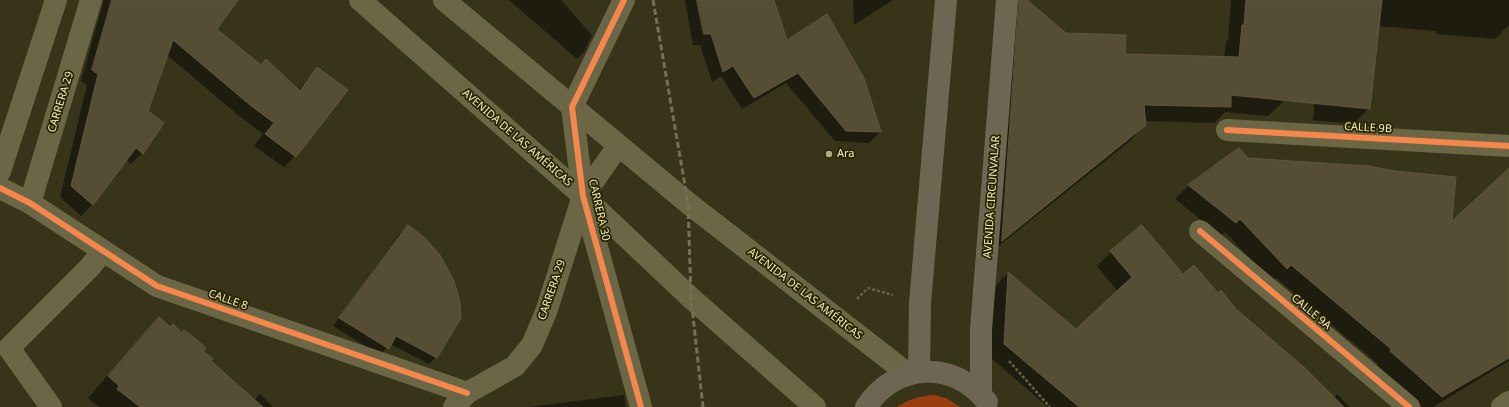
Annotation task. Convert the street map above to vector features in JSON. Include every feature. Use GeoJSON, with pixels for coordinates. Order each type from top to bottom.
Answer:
{"type":"FeatureCollection","features":[{"type":"Feature","properties":{"kind":"highway"},"geometry":{"type":"LineString","coordinates":[[914,373],[946,0]]}},
{"type":"Feature","properties":{"kind":"highway","name":"AVENIDA CIRCUNVALAR"},"geometry":{"type":"LineString","coordinates":[[985,401],[982,329],[1007,0]]}},
{"type":"Feature","properties":{"kind":"highway"},"geometry":{"type":"LineString","coordinates":[[866,407],[878,391],[887,384],[914,373],[936,372],[953,376],[968,384],[985,401]]}},
{"type":"Feature","properties":{"kind":"street"},"geometry":{"type":"LineString","coordinates":[[0,171],[56,0]]}},
{"type":"Feature","properties":{"kind":"street","name":"CARRERA 29"},"geometry":{"type":"LineString","coordinates":[[30,204],[91,0]]}},
{"type":"Feature","properties":{"kind":"street","name":"AVENIDA DE LAS AMÉRICAS"},"geometry":{"type":"LineString","coordinates":[[360,0],[583,196],[691,298],[815,407]]}},
{"type":"Feature","properties":{"kind":"street","name":"AVENIDA DE LAS AMÉRICAS"},"geometry":{"type":"LineString","coordinates":[[444,0],[618,146],[836,318],[914,373]]}},
{"type":"Feature","properties":{"kind":"street"},"geometry":{"type":"LineString","coordinates":[[572,107],[624,0]]}},
{"type":"Feature","properties":{"kind":"street","name":"CARRERA 30"},"geometry":{"type":"LineString","coordinates":[[572,107],[583,196],[641,407]]}},
{"type":"Feature","properties":{"kind":"street","name":"CALLE 9B"},"geometry":{"type":"LineString","coordinates":[[1227,130],[1509,146]]}},
{"type":"Feature","properties":{"kind":"street","name":"CARRERA 29"},"geometry":{"type":"LineString","coordinates":[[460,400],[515,366],[532,344],[546,312],[583,196],[618,146]]}},
{"type":"Feature","properties":{"kind":"street","name":"CALLE 8"},"geometry":{"type":"LineString","coordinates":[[0,188],[30,204],[157,286],[460,400]]}},
{"type":"Feature","properties":{"kind":"street","name":"CALLE 9A"},"geometry":{"type":"LineString","coordinates":[[1200,231],[1410,407]]}},
{"type":"Feature","properties":{"kind":"street"},"geometry":{"type":"LineString","coordinates":[[51,407],[9,348],[90,267],[103,251]]}},
{"type":"Feature","properties":{"kind":"street"},"geometry":{"type":"LineString","coordinates":[[1502,407],[1509,402]]}},
{"type":"Feature","properties":{"kind":"path"},"geometry":{"type":"LineString","coordinates":[[836,318],[868,288],[920,304]]}},
{"type":"Feature","properties":{"kind":"path"},"geometry":{"type":"LineString","coordinates":[[982,329],[1050,407]]}},
{"type":"Feature","properties":{"kind":"shaded area"},"geometry":{"type":"Polygon","coordinates":[[[934,395],[946,398],[960,407],[897,407],[914,398],[934,395]]]}},
{"type":"Feature","properties":{"kind":"building"},"geometry":{"type":"Polygon","coordinates":[[[112,0],[238,0],[217,29],[261,65],[266,59],[300,91],[317,67],[348,90],[296,157],[265,134],[274,123],[250,105],[173,40],[148,111],[164,123],[143,154],[136,148],[93,205],[71,186],[98,74],[92,70],[112,0]]]}},
{"type":"Feature","properties":{"kind":"building"},"geometry":{"type":"Polygon","coordinates":[[[697,0],[774,0],[787,40],[827,14],[864,78],[881,132],[846,131],[798,73],[754,98],[733,66],[723,72],[711,34],[704,34],[697,0]]]}},
{"type":"Feature","properties":{"kind":"building"},"geometry":{"type":"Polygon","coordinates":[[[1019,0],[1027,0],[1066,33],[1126,35],[1125,54],[1239,57],[1246,0],[1382,0],[1370,109],[1231,95],[1231,107],[1144,105],[1146,125],[1002,241],[1019,0]]]}},
{"type":"Feature","properties":{"kind":"building"},"geometry":{"type":"Polygon","coordinates":[[[1239,148],[1248,158],[1368,166],[1395,171],[1456,177],[1452,221],[1509,168],[1509,358],[1442,397],[1390,351],[1391,349],[1291,265],[1287,269],[1240,219],[1236,223],[1188,185],[1239,148]]]}},
{"type":"Feature","properties":{"kind":"building"},"geometry":{"type":"Polygon","coordinates":[[[408,225],[425,238],[440,255],[454,281],[460,302],[461,318],[437,358],[396,336],[389,349],[339,318],[408,225]]]}},
{"type":"Feature","properties":{"kind":"building"},"geometry":{"type":"Polygon","coordinates":[[[1142,225],[1183,274],[1194,265],[1218,293],[1221,290],[1236,309],[1305,368],[1344,407],[1079,407],[1004,344],[1008,272],[1076,329],[1132,277],[1110,251],[1142,225]]]}},
{"type":"Feature","properties":{"kind":"building"},"geometry":{"type":"Polygon","coordinates":[[[159,317],[170,327],[173,324],[182,333],[184,330],[195,338],[206,348],[203,351],[213,359],[211,361],[263,407],[140,407],[117,389],[119,386],[108,376],[159,317]]]}},
{"type":"Feature","properties":{"kind":"railway"},"geometry":{"type":"LineString","coordinates":[[653,0],[688,203],[691,298],[703,407]]}},
{"type":"Feature","properties":{"kind":"cycle path"},"geometry":{"type":"LineString","coordinates":[[624,0],[572,107],[583,196],[641,407]]}},
{"type":"Feature","properties":{"kind":"cycle path"},"geometry":{"type":"LineString","coordinates":[[1227,130],[1509,146]]}},
{"type":"Feature","properties":{"kind":"cycle path"},"geometry":{"type":"LineString","coordinates":[[0,188],[30,203],[157,286],[467,393]]}},
{"type":"Feature","properties":{"kind":"cycle path"},"geometry":{"type":"LineString","coordinates":[[1200,231],[1409,407]]}},
{"type":"Feature","properties":{"kind":"place","name":"Ara"},"geometry":{"type":"Point","coordinates":[829,154]}}]}
